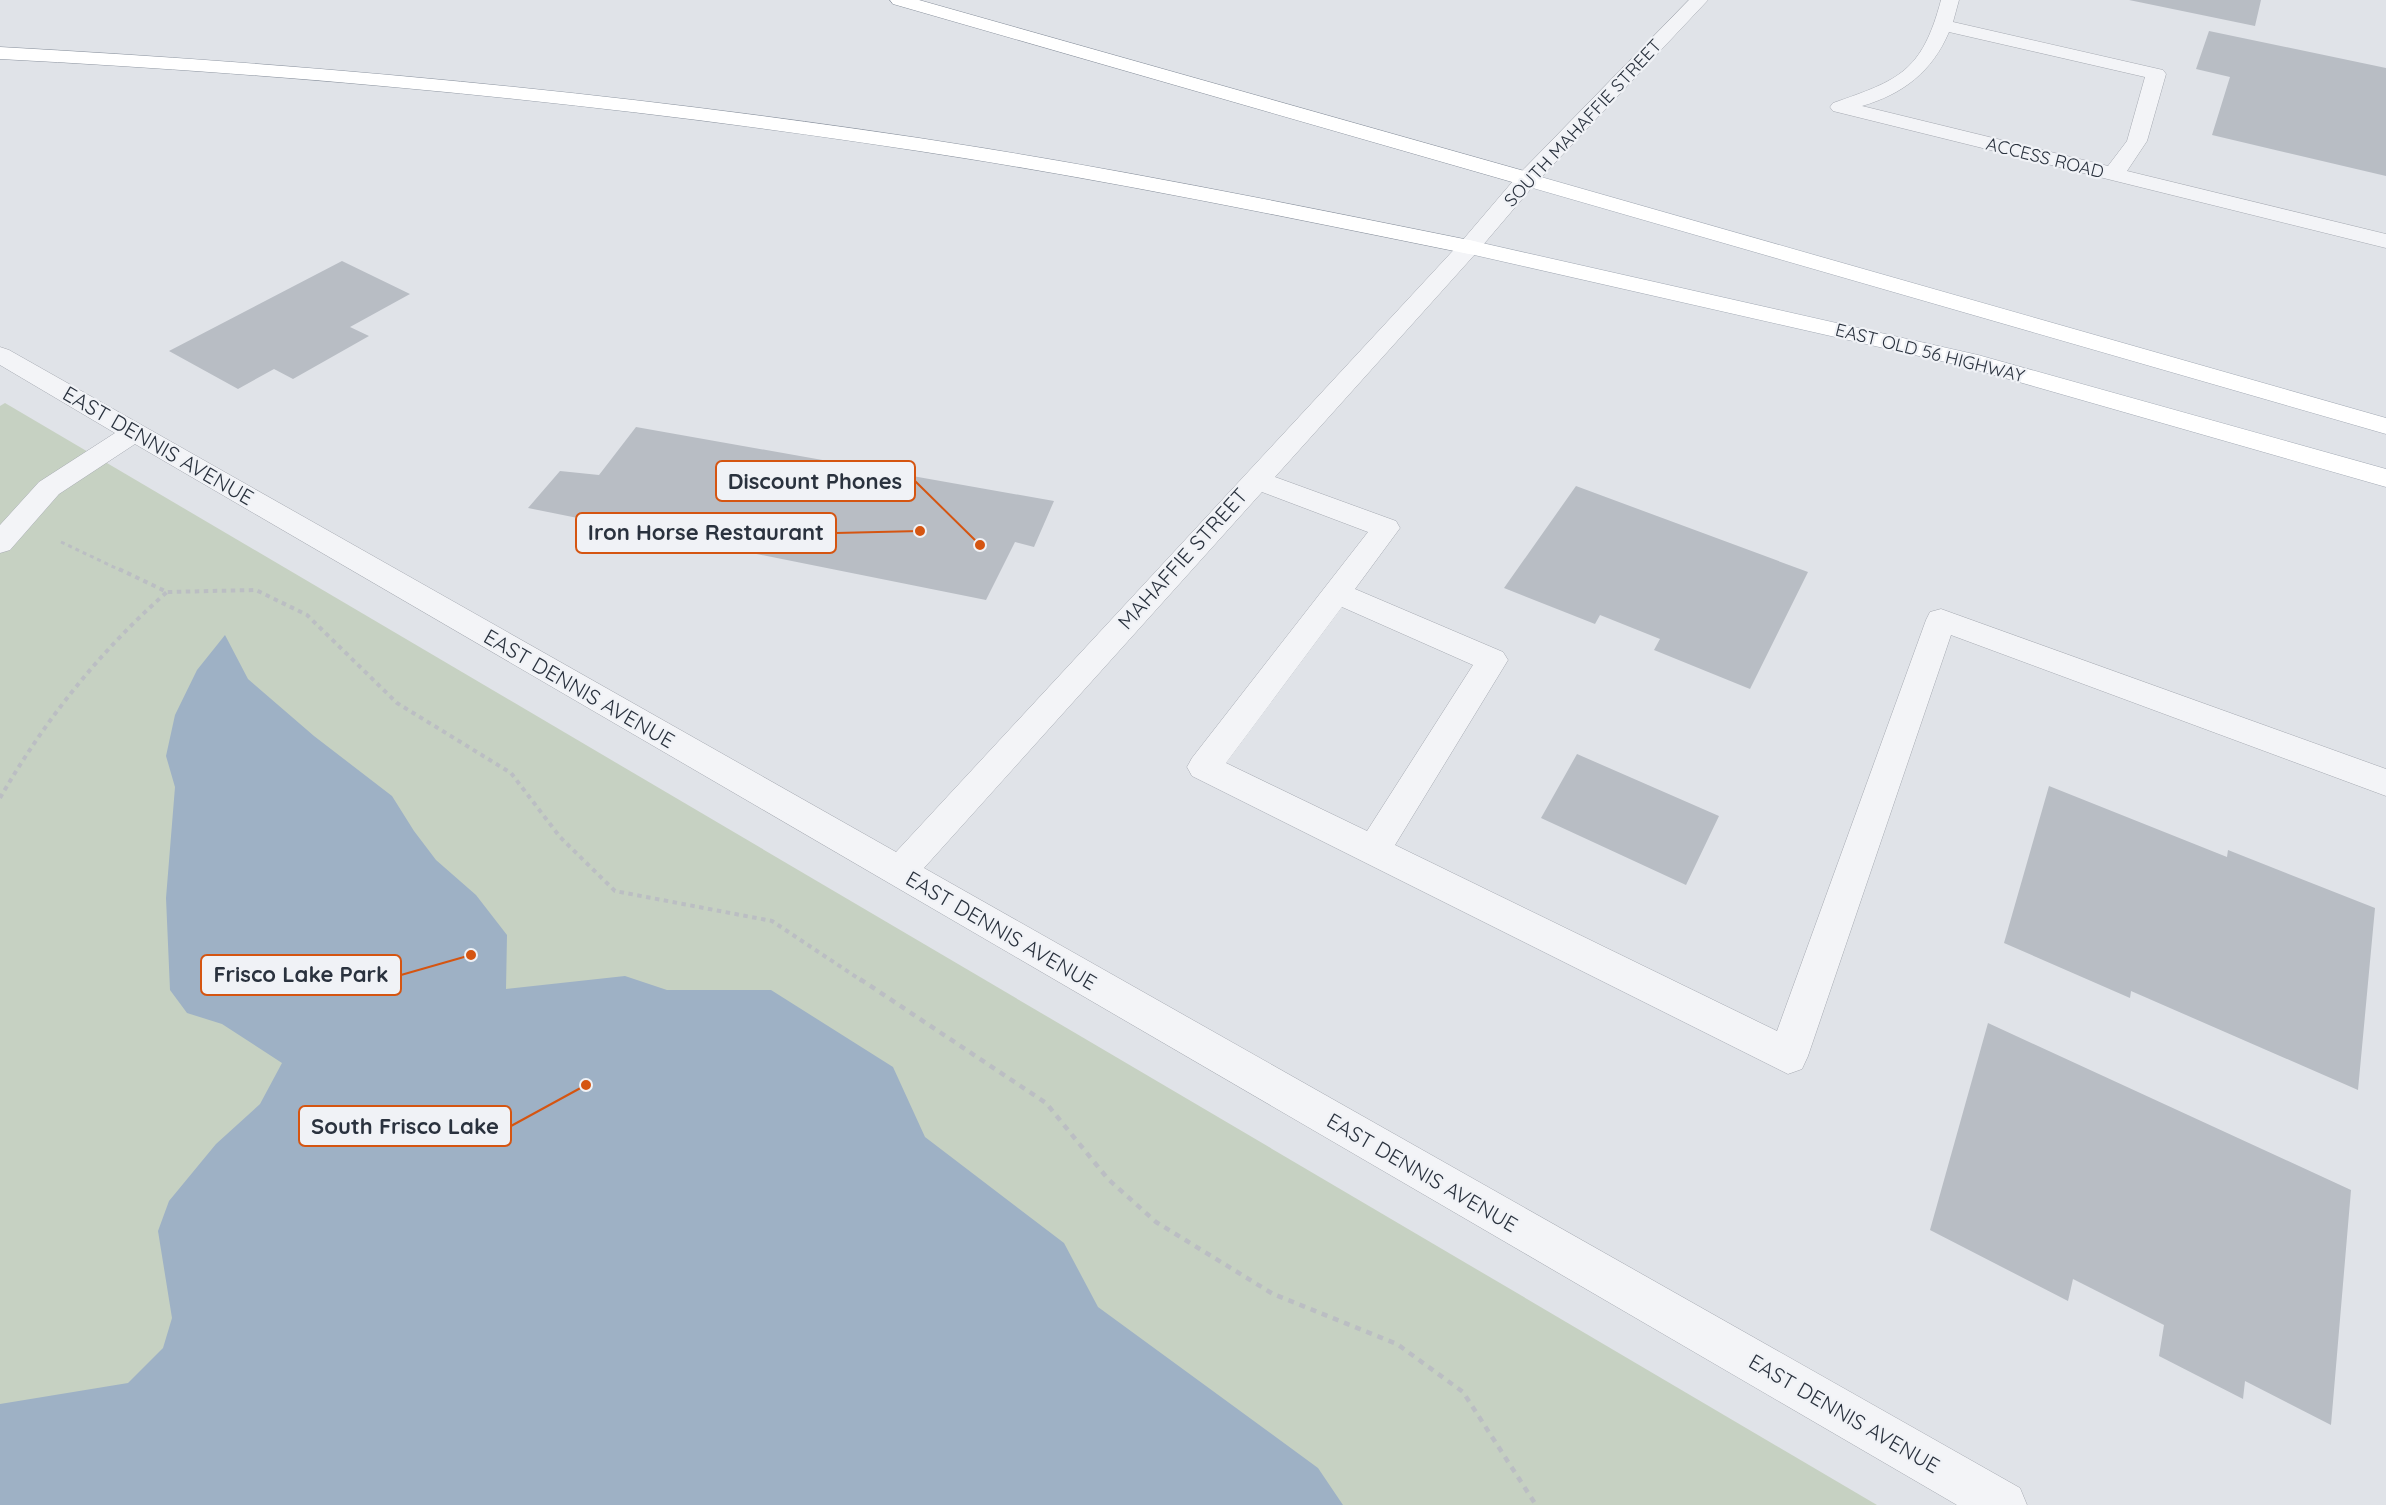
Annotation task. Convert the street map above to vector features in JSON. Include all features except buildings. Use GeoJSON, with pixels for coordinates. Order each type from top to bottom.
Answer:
{"type":"FeatureCollection","features":[{"type":"Feature","properties":{"kind":"main road"},"geometry":{"type":"LineString","coordinates":[[899,0],[2386,426]]}},
{"type":"Feature","properties":{"kind":"main road","name":"EAST OLD 56 HIGHWAY"},"geometry":{"type":"LineString","coordinates":[[0,53],[178,61],[348,74],[714,116],[1051,166],[1216,195],[1469,247],[1969,360],[2386,478]]}},
{"type":"Feature","properties":{"kind":"street","name":"SOUTH MAHAFFIE STREET"},"geometry":{"type":"LineString","coordinates":[[1469,247],[1527,179],[1699,0]]}},
{"type":"Feature","properties":{"kind":"street"},"geometry":{"type":"LineString","coordinates":[[1950,0],[1944,25],[2156,74],[2137,141],[2113,175]]}},
{"type":"Feature","properties":{"kind":"street","name":"ACCESS ROAD"},"geometry":{"type":"LineString","coordinates":[[1944,25],[1927,59],[1893,88],[1840,107],[2386,241]]}},
{"type":"Feature","properties":{"kind":"street","name":"MAHAFFIE STREET"},"geometry":{"type":"LineString","coordinates":[[898,873],[1469,247]]}},
{"type":"Feature","properties":{"kind":"street","name":"EAST DENNIS AVENUE"},"geometry":{"type":"LineString","coordinates":[[0,355],[1981,1499]]}},
{"type":"Feature","properties":{"kind":"street"},"geometry":{"type":"LineString","coordinates":[[0,543],[49,488],[135,432]]}},
{"type":"Feature","properties":{"kind":"street"},"geometry":{"type":"LineString","coordinates":[[1256,479],[1386,528],[1204,767],[1788,1056],[1941,620],[2386,783]]}},
{"type":"Feature","properties":{"kind":"street"},"geometry":{"type":"LineString","coordinates":[[1336,594],[1492,660],[1373,851]]}},
{"type":"Feature","properties":{"kind":"path"},"geometry":{"type":"LineString","coordinates":[[55,538],[167,592],[256,590],[307,615],[398,703],[511,773],[560,837],[615,891],[772,921],[1046,1103],[1108,1179],[1156,1222],[1273,1294],[1397,1344],[1463,1392],[1536,1505]]}},
{"type":"Feature","properties":{"kind":"path"},"geometry":{"type":"LineString","coordinates":[[0,798],[26,750],[85,677],[129,623],[167,592]]}},
{"type":"Feature","properties":{"kind":"green space"},"geometry":{"type":"Polygon","coordinates":[[[5,403],[1877,1505],[0,1505],[0,406],[5,403]]]}},
{"type":"Feature","properties":{"kind":"water"},"geometry":{"type":"Polygon","coordinates":[[[225,635],[248,679],[314,736],[392,796],[436,860],[476,895],[507,935],[506,989],[625,976],[667,990],[771,990],[893,1067],[925,1137],[1064,1243],[1098,1307],[1318,1468],[1343,1505],[0,1505],[0,1404],[128,1383],[163,1348],[172,1318],[158,1231],[169,1201],[216,1144],[260,1104],[282,1063],[222,1024],[187,1013],[170,990],[166,898],[175,787],[166,756],[175,715],[197,670],[225,635]]]}},
{"type":"Feature","properties":{"kind":"place","name":"Iron Horse Restaurant"},"geometry":{"type":"Point","coordinates":[920,531]}},
{"type":"Feature","properties":{"kind":"place","name":"Discount Phones"},"geometry":{"type":"Point","coordinates":[980,545]}},
{"type":"Feature","properties":{"kind":"place","name":"Frisco Lake Park"},"geometry":{"type":"Point","coordinates":[471,955]}},
{"type":"Feature","properties":{"kind":"place","name":"South Frisco Lake"},"geometry":{"type":"Point","coordinates":[586,1085]}}]}
